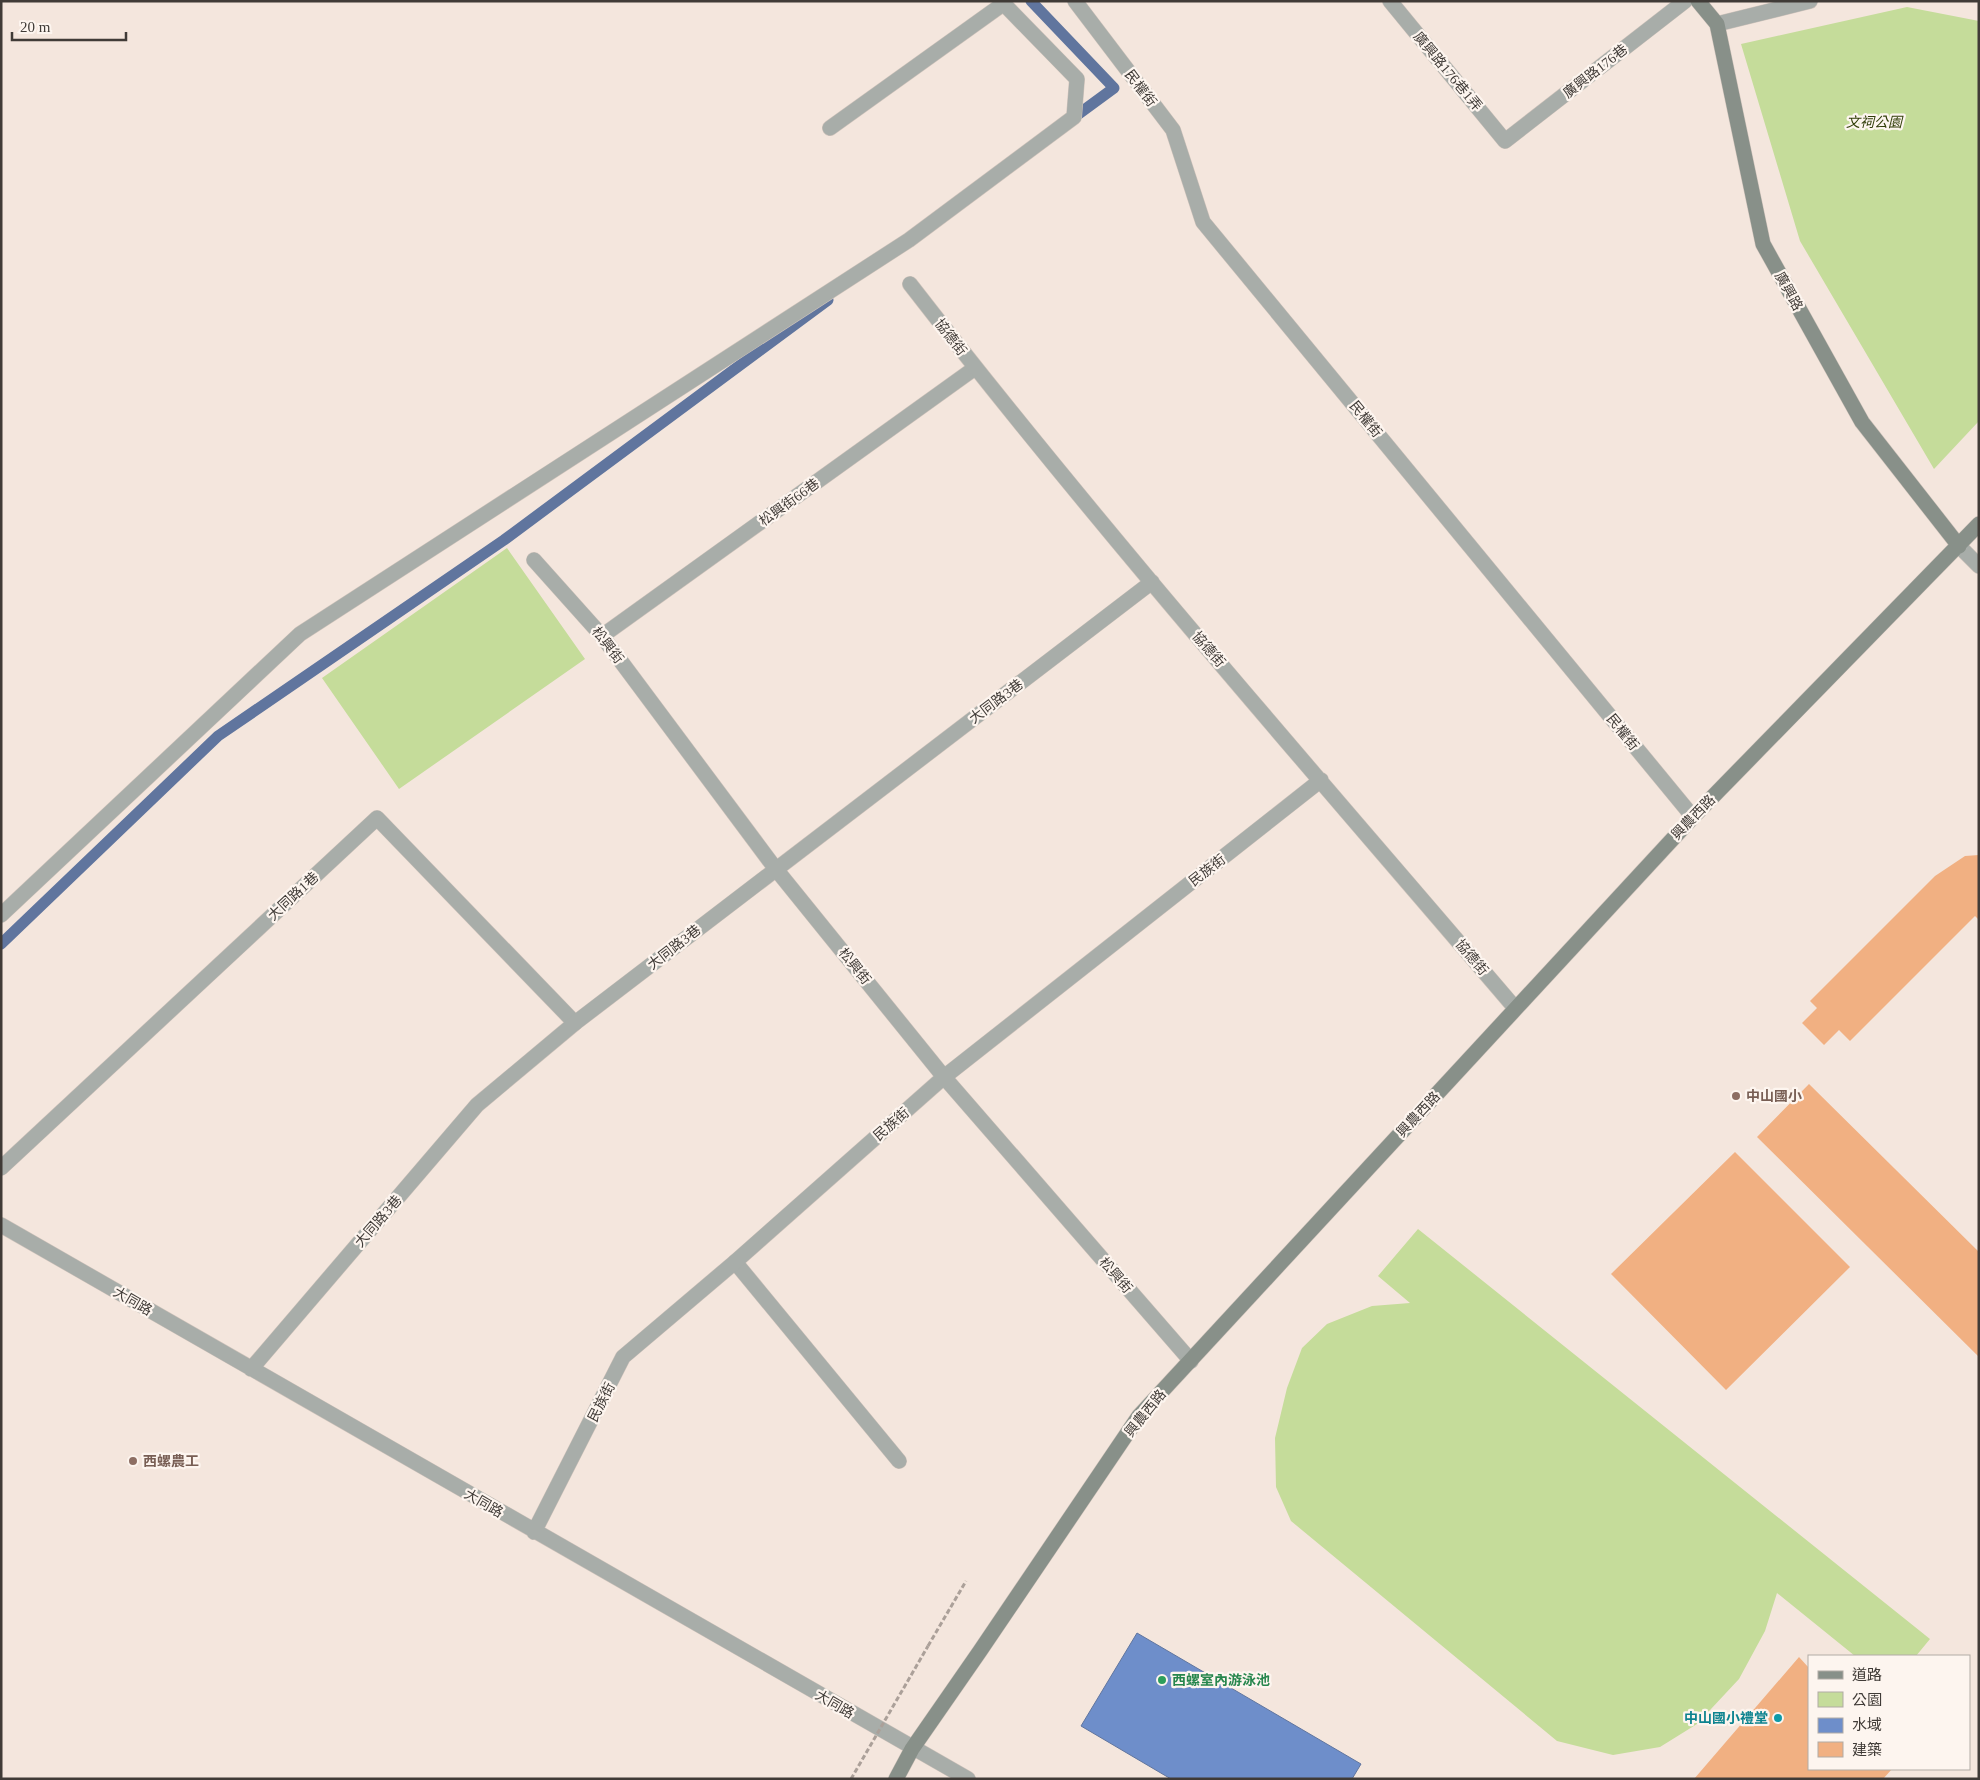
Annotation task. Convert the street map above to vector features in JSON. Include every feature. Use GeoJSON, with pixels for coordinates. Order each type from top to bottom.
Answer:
{"type":"FeatureCollection","features":[{"type":"Feature","properties":{"kind":"main road","name":"廣興路"},"geometry":{"type":"LineString","coordinates":[[1698,1],[1717,24],[1763,244],[1862,422],[1959,546]]}},
{"type":"Feature","properties":{"kind":"main road","name":"興農西路"},"geometry":{"type":"LineString","coordinates":[[896,1779],[912,1749],[1138,1416],[1693,817],[1979,524]]}},
{"type":"Feature","properties":{"kind":"street","name":"民權街"},"geometry":{"type":"LineString","coordinates":[[1075,1],[1173,130],[1203,222],[1693,817]]}},
{"type":"Feature","properties":{"kind":"street","name":"廣興路176巷1弄"},"geometry":{"type":"LineString","coordinates":[[1390,1],[1505,141]]}},
{"type":"Feature","properties":{"kind":"street","name":"廣興路176巷"},"geometry":{"type":"LineString","coordinates":[[1505,141],[1685,1]]}},
{"type":"Feature","properties":{"kind":"street"},"geometry":{"type":"LineString","coordinates":[[1717,24],[1810,1]]}},
{"type":"Feature","properties":{"kind":"street"},"geometry":{"type":"LineString","coordinates":[[1,915],[300,634],[909,240],[1074,117],[1077,80],[1002,3],[830,128]]}},
{"type":"Feature","properties":{"kind":"street","name":"協德街"},"geometry":{"type":"LineString","coordinates":[[910,284],[975,368],[1152,582],[1515,1008]]}},
{"type":"Feature","properties":{"kind":"street","name":"松興街66巷"},"geometry":{"type":"LineString","coordinates":[[602,636],[975,368]]}},
{"type":"Feature","properties":{"kind":"street"},"geometry":{"type":"LineString","coordinates":[[1959,546],[1979,566]]}},
{"type":"Feature","properties":{"kind":"street","name":"松興街"},"geometry":{"type":"LineString","coordinates":[[534,560],[602,636],[775,868],[944,1077],[1191,1360]]}},
{"type":"Feature","properties":{"kind":"street","name":"大同路3巷"},"geometry":{"type":"LineString","coordinates":[[251,1369],[478,1105],[575,1023],[775,868],[1152,582]]}},
{"type":"Feature","properties":{"kind":"street","name":"民族街"},"geometry":{"type":"LineString","coordinates":[[534,1532],[623,1357],[735,1262],[944,1077],[1321,780]]}},
{"type":"Feature","properties":{"kind":"street","name":"大同路1巷"},"geometry":{"type":"LineString","coordinates":[[1,1168],[377,818],[575,1023]]}},
{"type":"Feature","properties":{"kind":"street","name":"大同路"},"geometry":{"type":"LineString","coordinates":[[1,1225],[912,1749],[968,1779]]}},
{"type":"Feature","properties":{"kind":"street"},"geometry":{"type":"LineString","coordinates":[[735,1262],[899,1461]]}},
{"type":"Feature","properties":{"kind":"path"},"geometry":{"type":"LineString","coordinates":[[851,1779],[966,1581]]}},
{"type":"Feature","properties":{"kind":"green space","name":"文祠公園"},"geometry":{"type":"Polygon","coordinates":[[[1907,7],[1979,21],[1979,421],[1934,469],[1800,241],[1741,44],[1907,7]]]}},
{"type":"Feature","properties":{"kind":"green space"},"geometry":{"type":"Polygon","coordinates":[[[507,548],[585,659],[399,789],[322,678],[507,548]]]}},
{"type":"Feature","properties":{"kind":"green space"},"geometry":{"type":"Polygon","coordinates":[[[1418,1229],[1930,1639],[1917,1655],[1854,1655],[1777,1593],[1765,1631],[1739,1679],[1697,1724],[1660,1747],[1613,1755],[1557,1741],[1291,1521],[1276,1487],[1275,1438],[1287,1388],[1302,1348],[1327,1324],[1372,1306],[1410,1303],[1378,1276],[1418,1229]]]}},
{"type":"Feature","properties":{"kind":"water","name":"西螺室內游泳池"},"geometry":{"type":"Polygon","coordinates":[[[1137,1633],[1361,1764],[1352,1779],[1171,1779],[1081,1726],[1137,1633]]]}},
{"type":"Feature","properties":{"kind":"building"},"geometry":{"type":"Polygon","coordinates":[[[1979,855],[1979,920],[1975,916],[1850,1041],[1839,1030],[1824,1045],[1802,1023],[1817,1008],[1810,1001],[1935,876],[1965,856],[1979,855]]]}},
{"type":"Feature","properties":{"kind":"building"},"geometry":{"type":"Polygon","coordinates":[[[1809,1084],[1979,1252],[1979,1357],[1757,1137],[1809,1084]]]}},
{"type":"Feature","properties":{"kind":"building"},"geometry":{"type":"Polygon","coordinates":[[[1735,1152],[1850,1267],[1726,1390],[1611,1274],[1735,1152]]]}},
{"type":"Feature","properties":{"kind":"building","name":"中山國小禮堂"},"geometry":{"type":"Polygon","coordinates":[[[1799,1657],[1808,1667],[1808,1770],[1891,1770],[1883,1779],[1694,1779],[1799,1657]]]}},
{"type":"Feature","properties":{"kind":"waterway"},"geometry":{"type":"LineString","coordinates":[[1031,1],[1114,88],[1069,121]]}},
{"type":"Feature","properties":{"kind":"waterway"},"geometry":{"type":"LineString","coordinates":[[1,944],[218,736],[504,540],[828,300]]}},
{"type":"Feature","properties":{"kind":"place","name":"中山國小"},"geometry":{"type":"Point","coordinates":[1736,1096]}},
{"type":"Feature","properties":{"kind":"place","name":"西螺農工"},"geometry":{"type":"Point","coordinates":[133,1461]}},
{"type":"Feature","properties":{"kind":"place","name":"西螺室內游泳池"},"geometry":{"type":"Point","coordinates":[1162,1680]}},
{"type":"Feature","properties":{"kind":"place","name":"中山國小禮堂"},"geometry":{"type":"Point","coordinates":[1778,1718]}}]}
